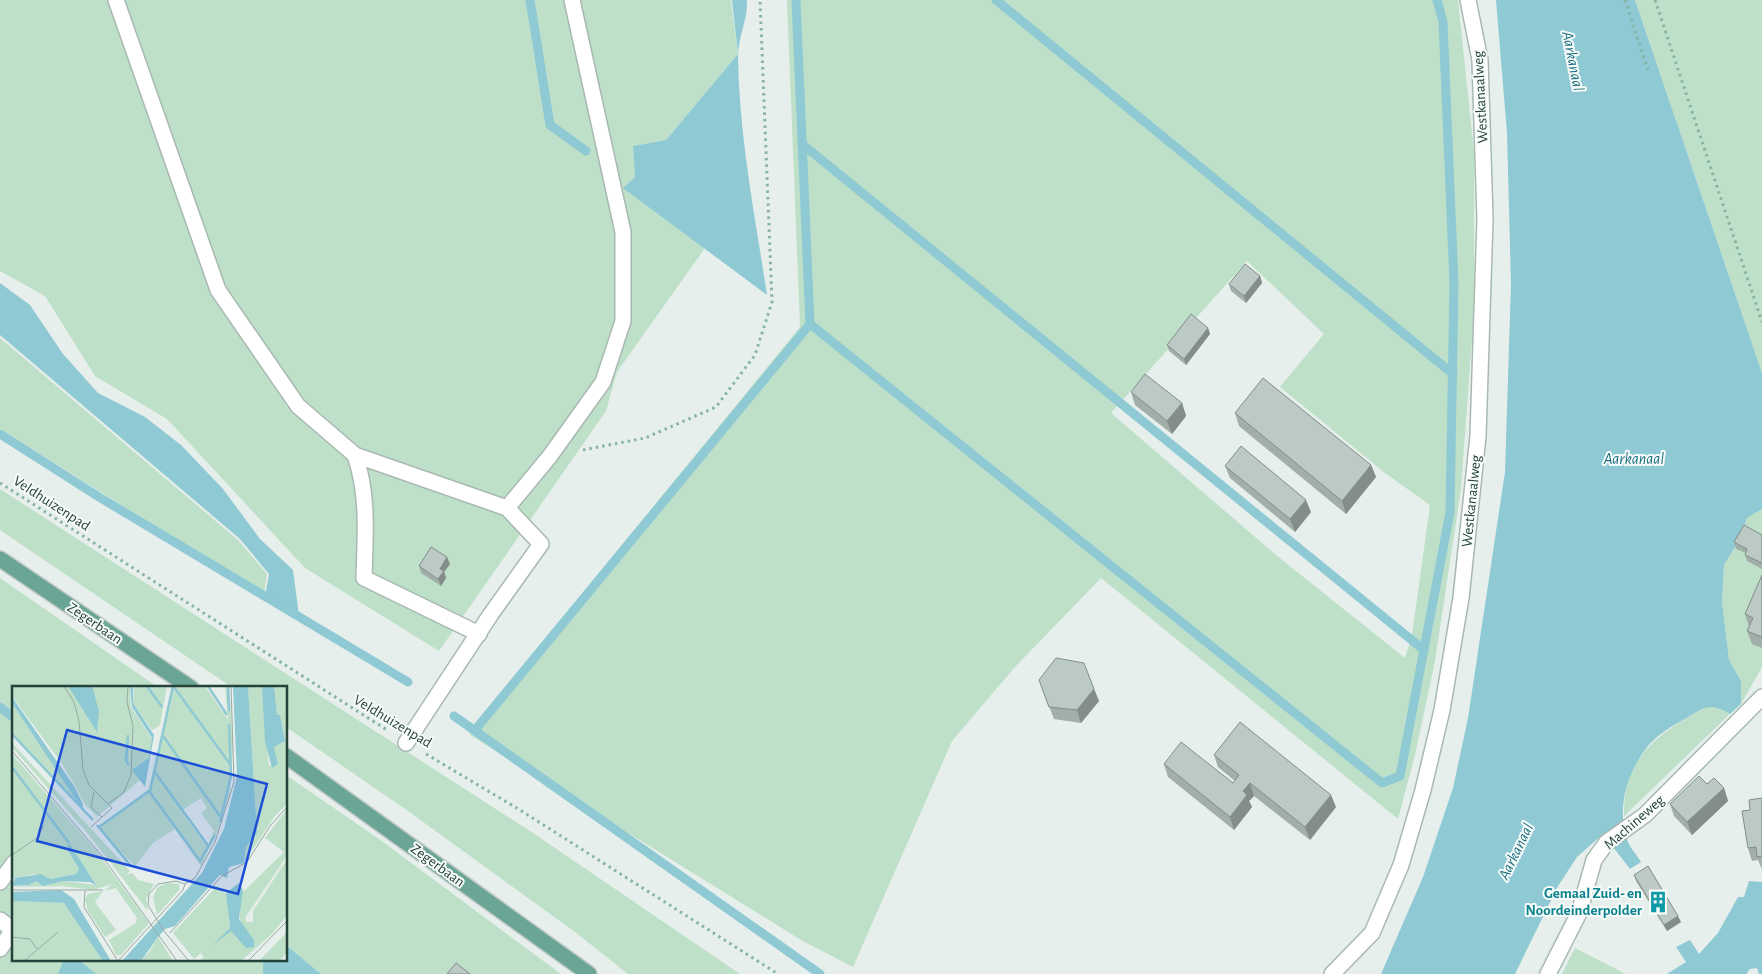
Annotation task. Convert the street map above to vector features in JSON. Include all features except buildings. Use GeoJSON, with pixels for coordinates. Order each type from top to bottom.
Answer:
{"type":"FeatureCollection","features":[{"type":"Feature","properties":{"kind":"main road","name":"Zegerbaan"},"geometry":{"type":"LineString","coordinates":[[0,558],[188,686]]}},
{"type":"Feature","properties":{"kind":"main road","name":"Zegerbaan"},"geometry":{"type":"LineString","coordinates":[[288,757],[589,974]]}},
{"type":"Feature","properties":{"kind":"street"},"geometry":{"type":"LineString","coordinates":[[116,0],[218,290],[298,406],[355,455],[507,508],[541,544],[406,742]]}},
{"type":"Feature","properties":{"kind":"street"},"geometry":{"type":"LineString","coordinates":[[507,508],[550,456],[603,382],[623,321],[623,232],[572,0]]}},
{"type":"Feature","properties":{"kind":"street","name":"Westkanaalweg"},"geometry":{"type":"LineString","coordinates":[[1332,974],[1372,933],[1401,865],[1423,790],[1442,710],[1461,598],[1478,436],[1485,219],[1480,60],[1468,0]]}},
{"type":"Feature","properties":{"kind":"street"},"geometry":{"type":"LineString","coordinates":[[355,455],[362,476],[366,508],[364,578],[479,634]]}},
{"type":"Feature","properties":{"kind":"street","name":"Machineweg"},"geometry":{"type":"LineString","coordinates":[[1548,974],[1579,913],[1594,860],[1607,842],[1645,815],[1762,697]]}},
{"type":"Feature","properties":{"kind":"street"},"geometry":{"type":"LineString","coordinates":[[0,882],[12,866]]}},
{"type":"Feature","properties":{"kind":"street"},"geometry":{"type":"LineString","coordinates":[[0,920],[12,929]]}},
{"type":"Feature","properties":{"kind":"street"},"geometry":{"type":"LineString","coordinates":[[0,949],[12,931]]}},
{"type":"Feature","properties":{"kind":"path"},"geometry":{"type":"LineString","coordinates":[[550,456],[645,438],[716,407],[754,355],[772,302],[760,0]]}},
{"type":"Feature","properties":{"kind":"path"},"geometry":{"type":"LineString","coordinates":[[1625,0],[1648,70]]}},
{"type":"Feature","properties":{"kind":"path"},"geometry":{"type":"LineString","coordinates":[[1655,0],[1762,322]]}},
{"type":"Feature","properties":{"kind":"path","name":"Veldhuizenpad"},"geometry":{"type":"LineString","coordinates":[[0,483],[406,742],[520,810],[778,974]]}},
{"type":"Feature","properties":{"kind":"green space"},"geometry":{"type":"Polygon","coordinates":[[[0,0],[731,0],[738,54],[666,140],[633,146],[635,177],[624,187],[705,248],[617,372],[606,411],[439,651],[305,568],[167,419],[95,376],[45,296],[0,271],[0,0]]]}},
{"type":"Feature","properties":{"kind":"green space"},"geometry":{"type":"Polygon","coordinates":[[[787,0],[1458,0],[1474,152],[1474,311],[1461,489],[1435,661],[1415,755],[1398,819],[1101,578],[1015,667],[952,741],[853,967],[801,940],[470,735],[502,692],[800,327],[787,0]],[[1247,261],[1111,413],[1276,555],[1405,658],[1412,635],[1430,505],[1385,473],[1280,387],[1324,334],[1247,261]]]}},
{"type":"Feature","properties":{"kind":"green space"},"geometry":{"type":"Polygon","coordinates":[[[1635,0],[1762,0],[1762,373],[1635,0]]]}},
{"type":"Feature","properties":{"kind":"green space"},"geometry":{"type":"Polygon","coordinates":[[[0,338],[238,540],[267,574],[264,594],[0,429],[0,338]]]}},
{"type":"Feature","properties":{"kind":"green space"},"geometry":{"type":"Polygon","coordinates":[[[0,489],[533,833],[740,974],[628,974],[575,932],[408,811],[288,728],[288,686],[230,686],[0,530],[0,489]]]}},
{"type":"Feature","properties":{"kind":"green space"},"geometry":{"type":"Polygon","coordinates":[[[1762,509],[1762,667],[1741,704],[1741,681],[1729,660],[1722,601],[1724,565],[1740,539],[1747,518],[1762,509]]]}},
{"type":"Feature","properties":{"kind":"green space"},"geometry":{"type":"Polygon","coordinates":[[[0,578],[156,686],[12,686],[12,962],[263,962],[263,974],[0,974],[0,578]]]}},
{"type":"Feature","properties":{"kind":"green space"},"geometry":{"type":"Polygon","coordinates":[[[1708,706],[1719,707],[1730,714],[1624,816],[1625,795],[1630,776],[1637,761],[1660,736],[1708,706]]]}},
{"type":"Feature","properties":{"kind":"green space"},"geometry":{"type":"Polygon","coordinates":[[[288,776],[379,839],[561,974],[321,974],[288,947],[288,776]]]}},
{"type":"Feature","properties":{"kind":"green space"},"geometry":{"type":"Polygon","coordinates":[[[1575,948],[1626,974],[1562,974],[1575,948]]]}},
{"type":"Feature","properties":{"kind":"water"},"geometry":{"type":"Polygon","coordinates":[[[732,0],[747,0],[746,14],[738,54],[732,0]]]}},
{"type":"Feature","properties":{"kind":"water","name":"Aarkanaal"},"geometry":{"type":"Polygon","coordinates":[[[1496,0],[1635,0],[1762,373],[1762,509],[1747,518],[1740,539],[1724,565],[1722,601],[1729,660],[1741,681],[1741,704],[1730,714],[1712,707],[1702,709],[1675,724],[1648,746],[1635,766],[1630,778],[1626,790],[1623,815],[1627,839],[1641,862],[1630,869],[1603,834],[1577,857],[1558,886],[1567,915],[1537,974],[1381,974],[1423,877],[1453,788],[1468,718],[1505,472],[1511,284],[1507,133],[1496,0]]]}},
{"type":"Feature","properties":{"kind":"water"},"geometry":{"type":"Polygon","coordinates":[[[738,54],[741,116],[748,176],[767,295],[623,188],[635,177],[633,146],[666,140],[738,54]]]}},
{"type":"Feature","properties":{"kind":"water"},"geometry":{"type":"Polygon","coordinates":[[[0,283],[30,305],[63,354],[98,393],[145,417],[181,445],[223,489],[260,539],[293,570],[299,616],[265,596],[269,574],[240,539],[0,335],[0,283]]]}},
{"type":"Feature","properties":{"kind":"water"},"geometry":{"type":"Polygon","coordinates":[[[1749,881],[1762,882],[1762,974],[1759,974],[1757,968],[1750,969],[1746,974],[1667,974],[1686,962],[1676,947],[1690,940],[1699,954],[1718,933],[1738,897],[1744,897],[1749,881]]]}},
{"type":"Feature","properties":{"kind":"water"},"geometry":{"type":"Polygon","coordinates":[[[288,947],[321,974],[263,974],[263,962],[288,962],[288,947]]]}},
{"type":"Feature","properties":{"kind":"water"},"geometry":{"type":"Polygon","coordinates":[[[63,962],[81,962],[96,974],[58,974],[63,962]]]}},
{"type":"Feature","properties":{"kind":"pier"},"geometry":{"type":"Polygon","coordinates":[[[1558,886],[1567,915],[1537,974],[1515,974],[1558,886]]]}},
{"type":"Feature","properties":{"kind":"waterway"},"geometry":{"type":"LineString","coordinates":[[530,0],[550,125],[586,151]]}},
{"type":"Feature","properties":{"kind":"waterway"},"geometry":{"type":"LineString","coordinates":[[796,0],[810,324]]}},
{"type":"Feature","properties":{"kind":"waterway"},"geometry":{"type":"LineString","coordinates":[[996,0],[1453,374]]}},
{"type":"Feature","properties":{"kind":"waterway"},"geometry":{"type":"LineString","coordinates":[[475,730],[810,324],[1382,783],[1400,776],[1450,512],[1454,283],[1443,22],[1437,0]]}},
{"type":"Feature","properties":{"kind":"waterway"},"geometry":{"type":"LineString","coordinates":[[802,144],[1424,650]]}},
{"type":"Feature","properties":{"kind":"waterway"},"geometry":{"type":"LineString","coordinates":[[0,434],[99,497],[408,682]]}},
{"type":"Feature","properties":{"kind":"waterway"},"geometry":{"type":"LineString","coordinates":[[0,707],[12,716]]}},
{"type":"Feature","properties":{"kind":"waterway"},"geometry":{"type":"LineString","coordinates":[[454,716],[820,974]]}},
{"type":"Feature","properties":{"kind":"place","name":"Gemaal Zuid- en Noordeinderpolder"},"geometry":{"type":"Point","coordinates":[1658,902]}}]}
